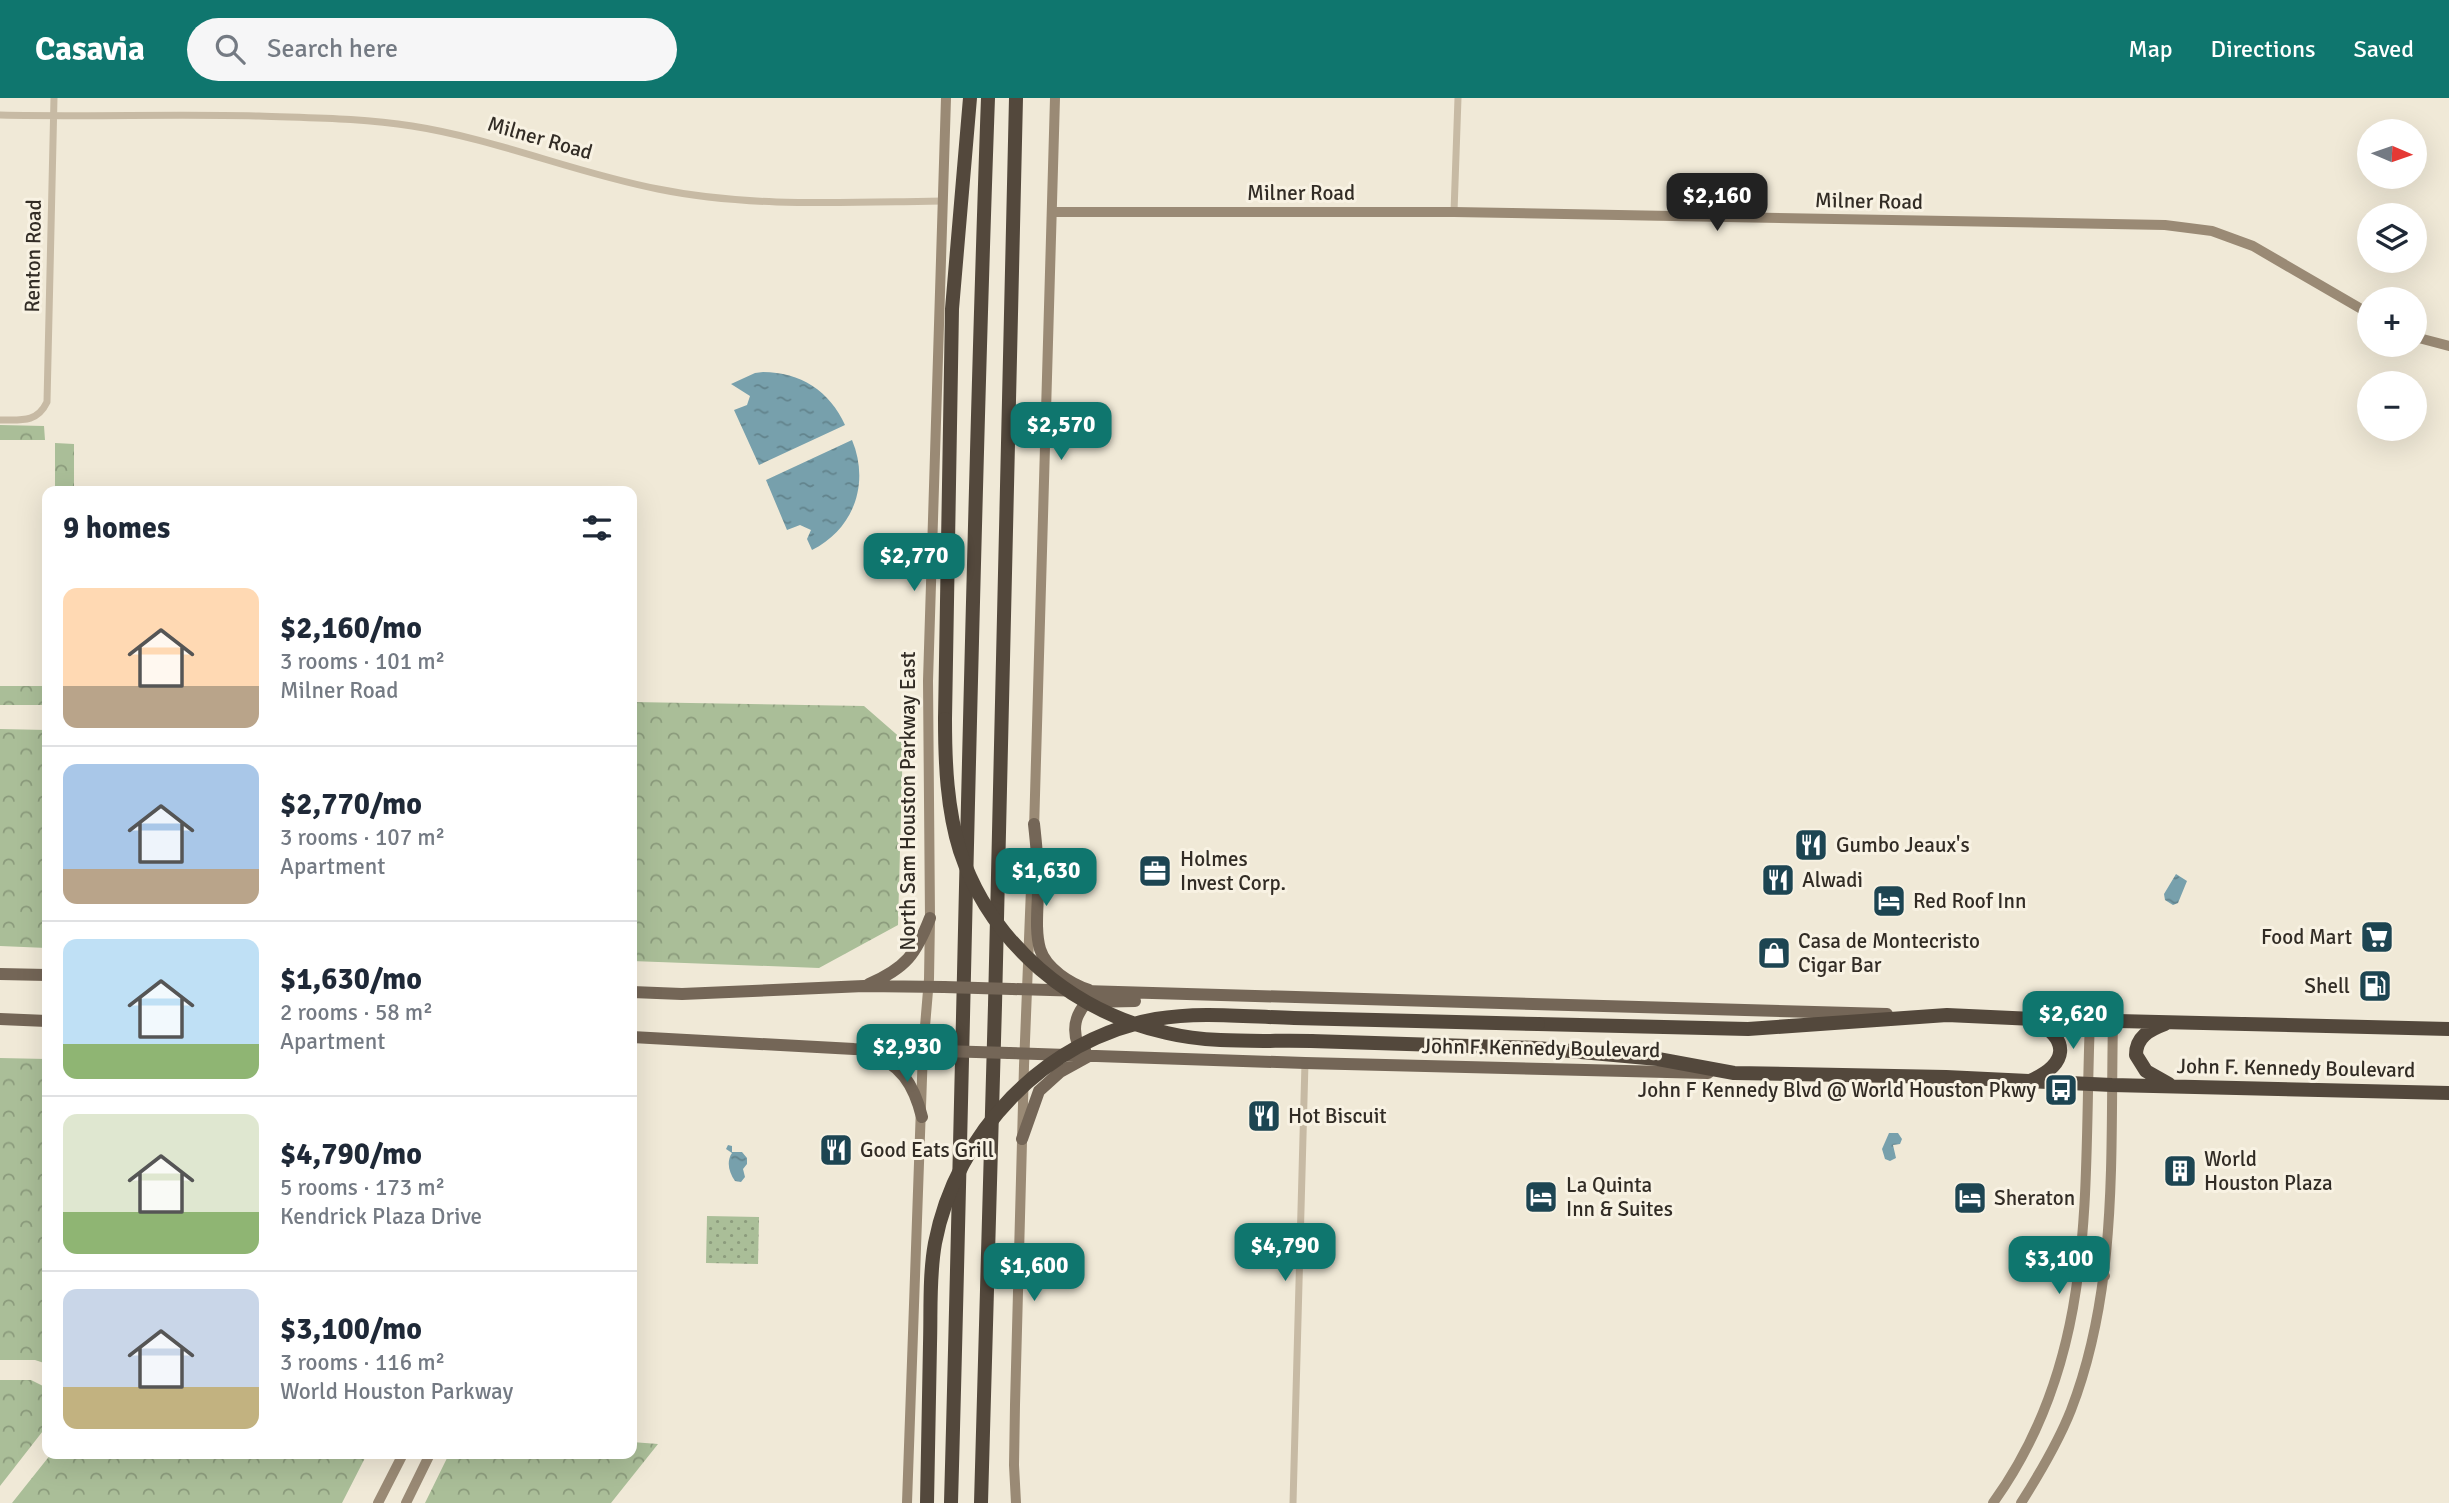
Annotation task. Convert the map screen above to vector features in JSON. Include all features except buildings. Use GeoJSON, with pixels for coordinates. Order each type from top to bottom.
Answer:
{"type":"FeatureCollection","features":[{"type":"Feature","properties":{"kind":"highway"},"geometry":{"type":"LineString","coordinates":[[970,98],[952,309],[945,757],[960,851],[982,898],[1001,928],[1034,965],[1079,998],[1152,1030],[1171,1034],[1219,1039],[1537,1048],[1658,1059],[1734,1073]]}},
{"type":"Feature","properties":{"kind":"highway"},"geometry":{"type":"LineString","coordinates":[[951,1503],[964,1062],[969,709],[988,98]]}},
{"type":"Feature","properties":{"kind":"highway"},"geometry":{"type":"LineString","coordinates":[[981,1503],[1016,98]]}},
{"type":"Feature","properties":{"kind":"highway"},"geometry":{"type":"LineString","coordinates":[[927,1503],[931,1293],[935,1244],[952,1186],[974,1143],[1005,1104],[1037,1073],[1104,1034],[1157,1019],[1225,1016],[1748,1029],[1947,1015]]}},
{"type":"Feature","properties":{"kind":"highway","name":"John F. Kennedy Boulevard"},"geometry":{"type":"LineString","coordinates":[[1947,1015],[2449,1029]]}},
{"type":"Feature","properties":{"kind":"highway"},"geometry":{"type":"LineString","coordinates":[[2029,1082],[2051,1069],[2060,1050],[2059,1041],[2053,1032],[2034,1019]]}},
{"type":"Feature","properties":{"kind":"highway"},"geometry":{"type":"LineString","coordinates":[[2173,1022],[2148,1031],[2137,1044],[2136,1055],[2146,1071],[2175,1087]]}},
{"type":"Feature","properties":{"kind":"highway","name":"John F. Kennedy Boulevard"},"geometry":{"type":"LineString","coordinates":[[1734,1073],[2449,1093]]}},
{"type":"Feature","properties":{"kind":"main road","name":"North Sam Houston Parkway East"},"geometry":{"type":"LineString","coordinates":[[907,1503],[930,918],[928,681],[946,98]]}},
{"type":"Feature","properties":{"kind":"main road"},"geometry":{"type":"LineString","coordinates":[[1016,1503],[1015,1405],[1024,1053],[1034,824],[1055,98]]}},
{"type":"Feature","properties":{"kind":"main road","name":"Milner Road"},"geometry":{"type":"LineString","coordinates":[[1052,212],[1454,212],[2165,225],[2212,231],[2253,246],[2357,306]]}},
{"type":"Feature","properties":{"kind":"main road"},"geometry":{"type":"LineString","coordinates":[[2427,340],[2449,346]]}},
{"type":"Feature","properties":{"kind":"main road"},"geometry":{"type":"LineString","coordinates":[[1034,824],[1041,951],[1063,976],[1096,993]]}},
{"type":"Feature","properties":{"kind":"main road"},"geometry":{"type":"LineString","coordinates":[[864,986],[903,966],[918,947],[930,918]]}},
{"type":"Feature","properties":{"kind":"main road"},"geometry":{"type":"LineString","coordinates":[[0,974],[42,975]]}},
{"type":"Feature","properties":{"kind":"main road","name":"John F. Kennedy Boulevard"},"geometry":{"type":"LineString","coordinates":[[637,992],[682,994],[864,986],[944,987],[1947,1015]]}},
{"type":"Feature","properties":{"kind":"main road"},"geometry":{"type":"LineString","coordinates":[[1093,1054],[1078,1045],[1075,1038],[1077,1012],[1087,1002],[1162,1001],[1194,995]]}},
{"type":"Feature","properties":{"kind":"main road"},"geometry":{"type":"LineString","coordinates":[[0,1019],[42,1021]]}},
{"type":"Feature","properties":{"kind":"main road"},"geometry":{"type":"LineString","coordinates":[[1993,1503],[2022,1456],[2045,1408],[2067,1340],[2080,1273],[2084,1224],[2090,1020]]}},
{"type":"Feature","properties":{"kind":"main road"},"geometry":{"type":"LineString","coordinates":[[2021,1503],[2042,1469],[2071,1411],[2093,1340],[2105,1276],[2113,1021]]}},
{"type":"Feature","properties":{"kind":"main road","name":"John F. Kennedy Boulevard"},"geometry":{"type":"LineString","coordinates":[[637,1037],[855,1049],[1734,1073]]}},
{"type":"Feature","properties":{"kind":"main road"},"geometry":{"type":"LineString","coordinates":[[855,1049],[886,1059],[906,1077],[918,1099],[922,1117]]}},
{"type":"Feature","properties":{"kind":"main road"},"geometry":{"type":"LineString","coordinates":[[1023,1139],[1039,1091],[1060,1072],[1093,1054]]}},
{"type":"Feature","properties":{"kind":"main road"},"geometry":{"type":"LineString","coordinates":[[2080,1273],[2105,1276]]}},
{"type":"Feature","properties":{"kind":"main road"},"geometry":{"type":"LineString","coordinates":[[2022,1456],[2042,1469]]}},
{"type":"Feature","properties":{"kind":"main road"},"geometry":{"type":"LineString","coordinates":[[378,1503],[400,1459]]}},
{"type":"Feature","properties":{"kind":"main road"},"geometry":{"type":"LineString","coordinates":[[405,1503],[427,1459]]}},
{"type":"Feature","properties":{"kind":"street","name":"Renton Road"},"geometry":{"type":"LineString","coordinates":[[0,420],[34,417],[42,413],[47,401],[54,98]]}},
{"type":"Feature","properties":{"kind":"street"},"geometry":{"type":"LineString","coordinates":[[1454,212],[1458,98]]}},
{"type":"Feature","properties":{"kind":"street","name":"Milner Road"},"geometry":{"type":"LineString","coordinates":[[0,115],[150,114],[345,118],[412,126],[475,139],[616,180],[661,190],[724,198],[820,202],[943,201]]}},
{"type":"Feature","properties":{"kind":"street"},"geometry":{"type":"LineString","coordinates":[[1293,1503],[1305,1063]]}},
{"type":"Feature","properties":{"kind":"green space"},"geometry":{"type":"Polygon","coordinates":[[[0,425],[44,426],[45,440],[0,440],[0,425]]]}},
{"type":"Feature","properties":{"kind":"green space"},"geometry":{"type":"Polygon","coordinates":[[[55,443],[74,444],[74,486],[55,486],[55,443]]]}},
{"type":"Feature","properties":{"kind":"green space"},"geometry":{"type":"Polygon","coordinates":[[[0,686],[42,686],[42,705],[0,705],[0,686]]]}},
{"type":"Feature","properties":{"kind":"green space"},"geometry":{"type":"Polygon","coordinates":[[[637,702],[864,706],[903,740],[898,925],[819,968],[637,961],[637,702]]]}},
{"type":"Feature","properties":{"kind":"green space"},"geometry":{"type":"Polygon","coordinates":[[[0,729],[42,730],[42,948],[0,946],[0,729]]]}},
{"type":"Feature","properties":{"kind":"green space"},"geometry":{"type":"Polygon","coordinates":[[[0,1058],[42,1059],[42,1362],[0,1360],[0,1058]]]}},
{"type":"Feature","properties":{"kind":"green space"},"geometry":{"type":"Polygon","coordinates":[[[707,1216],[759,1217],[758,1264],[706,1263],[707,1216]]]}},
{"type":"Feature","properties":{"kind":"green space"},"geometry":{"type":"Polygon","coordinates":[[[0,1380],[31,1380],[42,1386],[42,1432],[0,1486],[0,1380]]]}},
{"type":"Feature","properties":{"kind":"green space"},"geometry":{"type":"Polygon","coordinates":[[[637,1442],[658,1444],[611,1503],[425,1503],[447,1459],[637,1459],[637,1442]]]}},
{"type":"Feature","properties":{"kind":"green space"},"geometry":{"type":"Polygon","coordinates":[[[47,1459],[364,1459],[342,1503],[12,1503],[47,1459]]]}},
{"type":"Feature","properties":{"kind":"water"},"geometry":{"type":"Polygon","coordinates":[[[763,372],[789,376],[812,386],[831,402],[845,425],[759,465],[734,410],[747,405],[750,396],[731,384],[763,372]]]}},
{"type":"Feature","properties":{"kind":"water"},"geometry":{"type":"Polygon","coordinates":[[[852,440],[859,472],[855,503],[838,530],[812,550],[807,539],[811,530],[800,525],[787,530],[766,480],[852,440]]]}},
{"type":"Feature","properties":{"kind":"water"},"geometry":{"type":"Polygon","coordinates":[[[2176,874],[2187,881],[2178,903],[2173,905],[2165,900],[2164,894],[2176,874]]]}},
{"type":"Feature","properties":{"kind":"water"},"geometry":{"type":"Polygon","coordinates":[[[1889,1133],[1898,1133],[1902,1139],[1900,1144],[1893,1145],[1896,1158],[1890,1161],[1885,1159],[1882,1149],[1889,1133]]]}},
{"type":"Feature","properties":{"kind":"water"},"geometry":{"type":"Polygon","coordinates":[[[728,1145],[732,1146],[732,1152],[742,1152],[747,1158],[743,1169],[745,1177],[741,1182],[735,1181],[730,1171],[729,1160],[732,1153],[726,1149],[728,1145]]]}},
{"type":"Feature","properties":{"kind":"place","name":"Gumbo Jeaux's"},"geometry":{"type":"Point","coordinates":[1811,845]}},
{"type":"Feature","properties":{"kind":"place","name":"Holmes Invest Corp."},"geometry":{"type":"Point","coordinates":[1155,871]}},
{"type":"Feature","properties":{"kind":"place","name":"Alwadi"},"geometry":{"type":"Point","coordinates":[1778,880]}},
{"type":"Feature","properties":{"kind":"place","name":"Red Roof Inn"},"geometry":{"type":"Point","coordinates":[1889,901]}},
{"type":"Feature","properties":{"kind":"place","name":"Food Mart"},"geometry":{"type":"Point","coordinates":[2377,937]}},
{"type":"Feature","properties":{"kind":"place","name":"Casa de Montecristo Cigar Bar"},"geometry":{"type":"Point","coordinates":[1774,953]}},
{"type":"Feature","properties":{"kind":"place","name":"Shell"},"geometry":{"type":"Point","coordinates":[2375,986]}},
{"type":"Feature","properties":{"kind":"place","name":"John F Kennedy Blvd @ World Houston Pkwy"},"geometry":{"type":"Point","coordinates":[2061,1090]}},
{"type":"Feature","properties":{"kind":"place","name":"Hot Biscuit"},"geometry":{"type":"Point","coordinates":[1264,1116]}},
{"type":"Feature","properties":{"kind":"place","name":"Good Eats Grill"},"geometry":{"type":"Point","coordinates":[836,1150]}},
{"type":"Feature","properties":{"kind":"place","name":"World Houston Plaza"},"geometry":{"type":"Point","coordinates":[2180,1171]}},
{"type":"Feature","properties":{"kind":"place","name":"La Quinta Inn & Suites"},"geometry":{"type":"Point","coordinates":[1541,1197]}},
{"type":"Feature","properties":{"kind":"place","name":"Sheraton"},"geometry":{"type":"Point","coordinates":[1970,1198]}}]}
